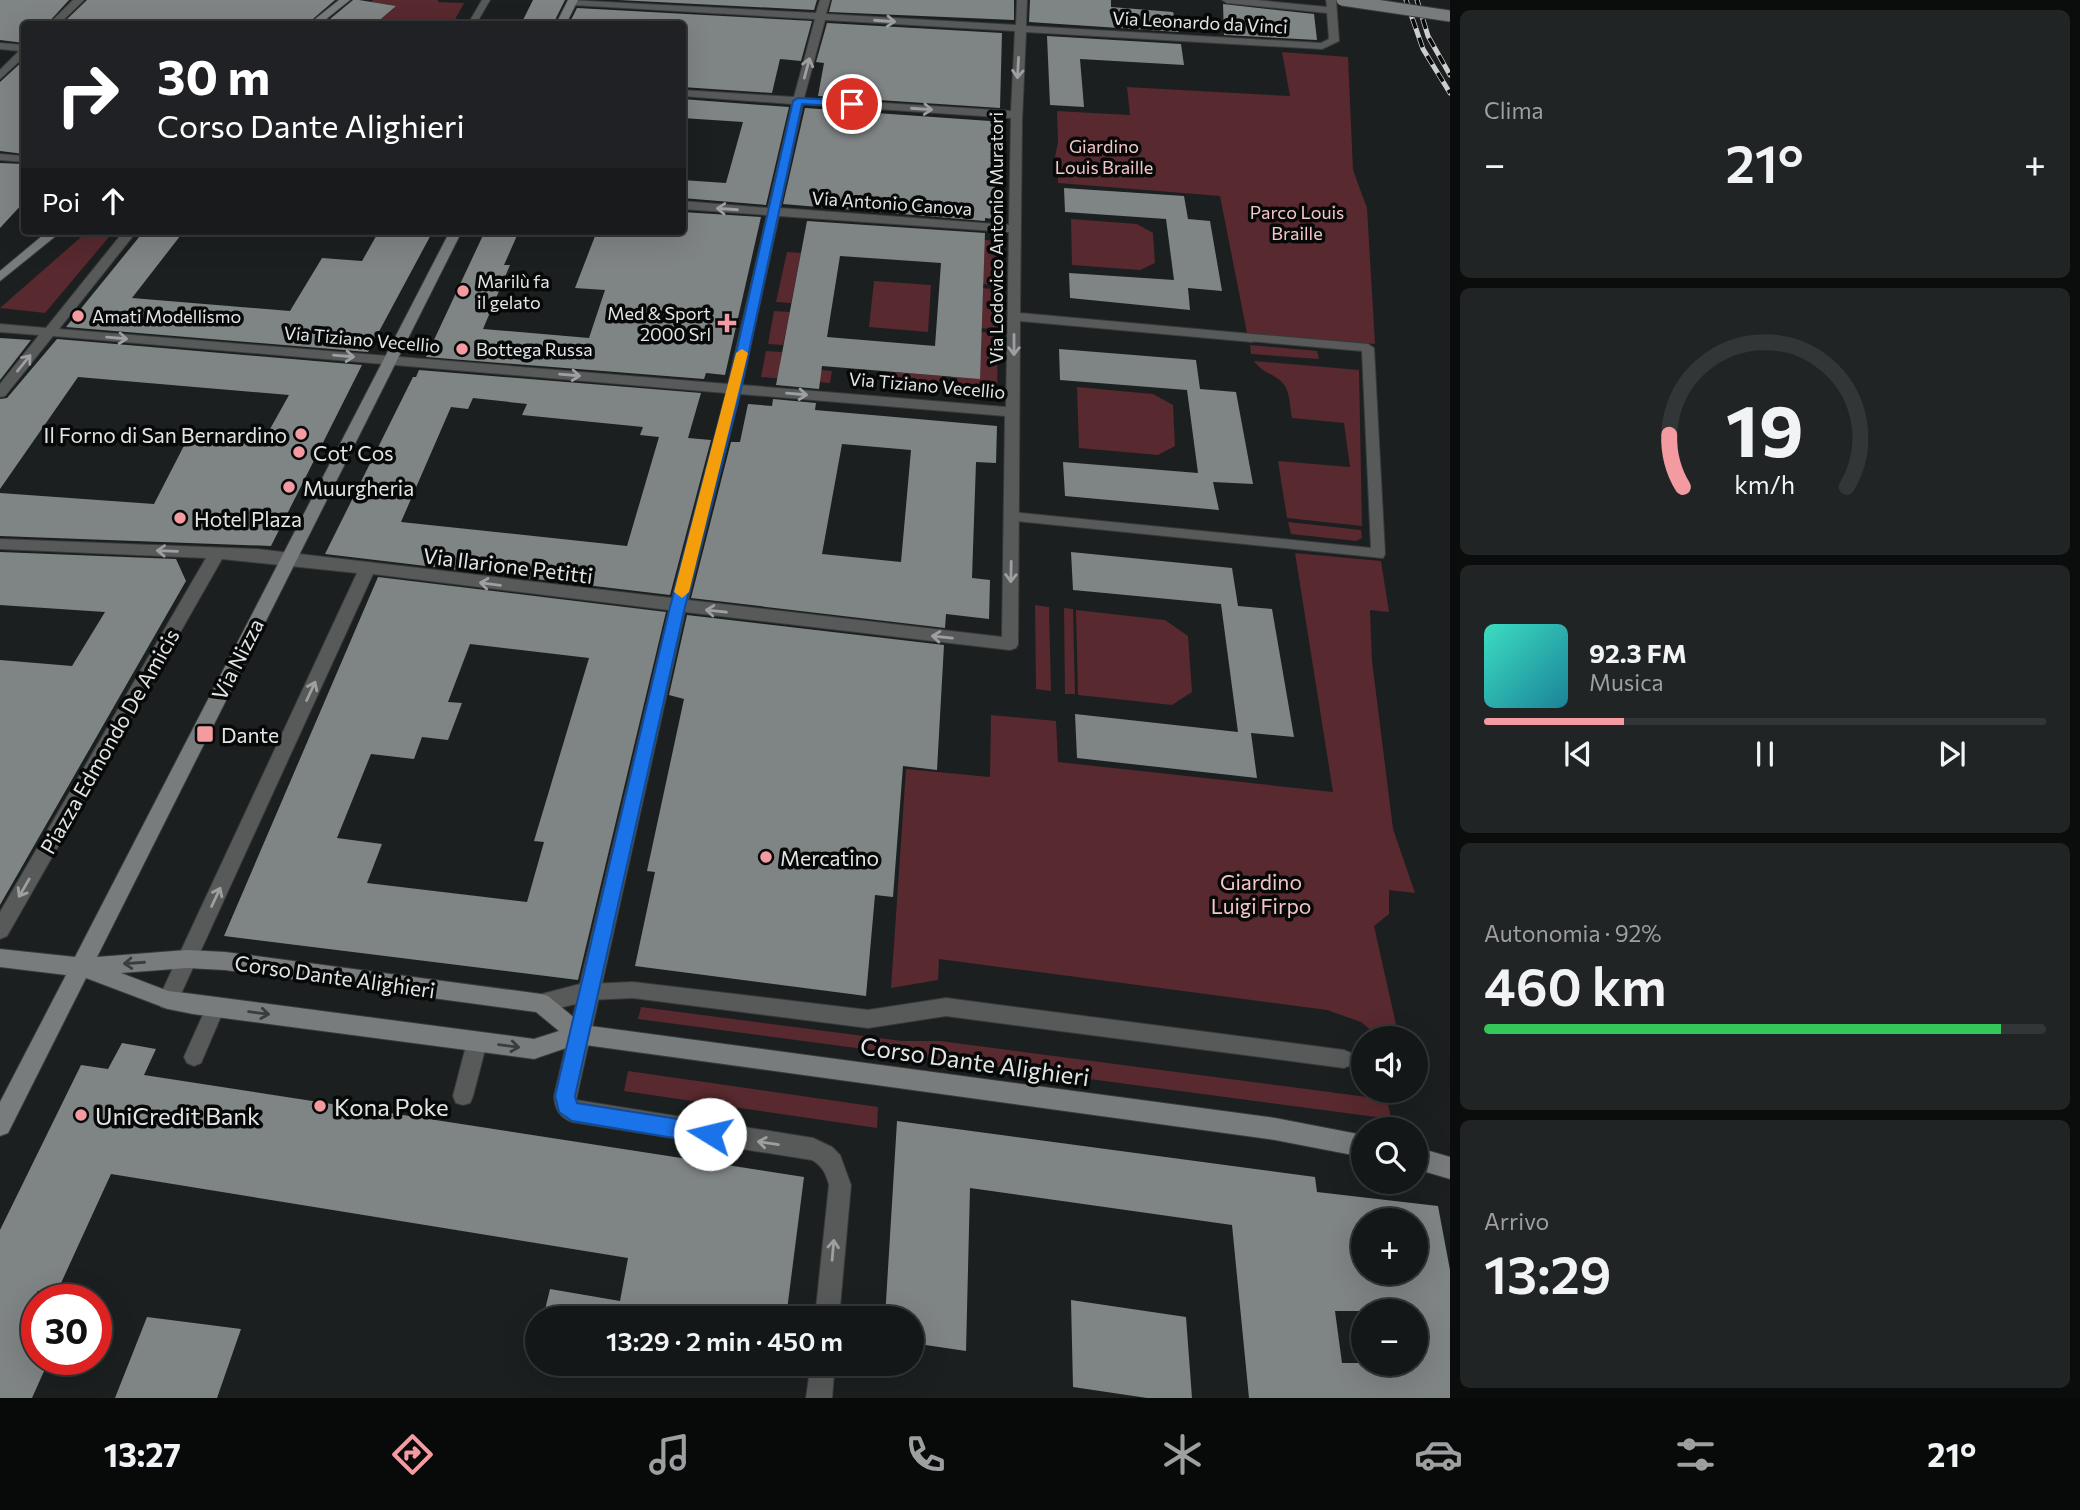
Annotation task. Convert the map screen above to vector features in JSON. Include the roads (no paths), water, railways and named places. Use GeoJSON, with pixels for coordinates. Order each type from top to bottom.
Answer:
{"type":"FeatureCollection","features":[{"type":"Feature","properties":{"kind":"street"},"geometry":{"type":"LineString","coordinates":[[57,21],[79,0]]}},
{"type":"Feature","properties":{"kind":"street"},"geometry":{"type":"LineString","coordinates":[[318,21],[345,0]]}},
{"type":"Feature","properties":{"kind":"street"},"geometry":{"type":"LineString","coordinates":[[825,0],[798,101],[734,389],[678,607],[565,1096],[566,1105],[572,1111],[824,1154],[838,1172],[840,1185],[828,1306]]}},
{"type":"Feature","properties":{"kind":"street","name":"Via Lodovico Antonio Muratori"},"geometry":{"type":"LineString","coordinates":[[1010,644],[1016,115],[1022,0]]}},
{"type":"Feature","properties":{"kind":"street"},"geometry":{"type":"LineString","coordinates":[[1227,0],[1332,6]]}},
{"type":"Feature","properties":{"kind":"street"},"geometry":{"type":"LineString","coordinates":[[1342,0],[1450,16]]}},
{"type":"Feature","properties":{"kind":"street"},"geometry":{"type":"LineString","coordinates":[[1396,0],[1450,8]]}},
{"type":"Feature","properties":{"kind":"street"},"geometry":{"type":"LineString","coordinates":[[563,21],[573,1]]}},
{"type":"Feature","properties":{"kind":"street","name":"Via Leonardo da Vinci"},"geometry":{"type":"LineString","coordinates":[[573,1],[1020,30],[1322,46],[1334,41],[1332,6]]}},
{"type":"Feature","properties":{"kind":"street"},"geometry":{"type":"LineString","coordinates":[[0,46],[21,50]]}},
{"type":"Feature","properties":{"kind":"street"},"geometry":{"type":"LineString","coordinates":[[0,76],[21,53]]}},
{"type":"Feature","properties":{"kind":"street"},"geometry":{"type":"LineString","coordinates":[[686,93],[1016,115]]}},
{"type":"Feature","properties":{"kind":"street"},"geometry":{"type":"LineString","coordinates":[[0,158],[21,159]]}},
{"type":"Feature","properties":{"kind":"street","name":"Via Antonio Canova"},"geometry":{"type":"LineString","coordinates":[[686,205],[1015,229]]}},
{"type":"Feature","properties":{"kind":"street"},"geometry":{"type":"LineString","coordinates":[[0,277],[50,235]]}},
{"type":"Feature","properties":{"kind":"street"},"geometry":{"type":"LineString","coordinates":[[0,393],[128,235]]}},
{"type":"Feature","properties":{"kind":"street","name":"Via Nizza"},"geometry":{"type":"LineString","coordinates":[[0,1125],[454,235]]}},
{"type":"Feature","properties":{"kind":"street"},"geometry":{"type":"LineString","coordinates":[[1014,316],[1055,322],[1252,338]]}},
{"type":"Feature","properties":{"kind":"street","name":"Via Tiziano Vecellio"},"geometry":{"type":"LineString","coordinates":[[0,328],[1014,412]]}},
{"type":"Feature","properties":{"kind":"street","name":"Via Ilarione Petitti"},"geometry":{"type":"LineString","coordinates":[[0,544],[217,553],[288,559],[1010,644]]}},
{"type":"Feature","properties":{"kind":"street","name":"Piazza Edmondo De Amicis"},"geometry":{"type":"LineString","coordinates":[[0,930],[217,553]]}},
{"type":"Feature","properties":{"kind":"street"},"geometry":{"type":"LineString","coordinates":[[167,1000],[367,569]]}},
{"type":"Feature","properties":{"kind":"street","name":"Corso Dante Alighieri"},"geometry":{"type":"LineString","coordinates":[[0,958],[80,967],[187,959],[237,963],[541,1003]]}},
{"type":"Feature","properties":{"kind":"street","name":"Corso Dante Alighieri"},"geometry":{"type":"LineString","coordinates":[[80,967],[167,1000],[216,1007],[534,1049],[578,1034],[1275,1129],[1351,1144]]}},
{"type":"Feature","properties":{"kind":"street"},"geometry":{"type":"LineString","coordinates":[[541,1003],[588,992]]}},
{"type":"Feature","properties":{"kind":"street"},"geometry":{"type":"LineString","coordinates":[[541,1003],[578,1034]]}},
{"type":"Feature","properties":{"kind":"street"},"geometry":{"type":"LineString","coordinates":[[1428,1162],[1450,1168]]}},
{"type":"Feature","properties":{"kind":"street"},"geometry":{"type":"LineString","coordinates":[[819,1398],[821,1376]]}},
{"type":"Feature","properties":{"kind":"lane"},"geometry":{"type":"LineString","coordinates":[[474,21],[486,0]]}},
{"type":"Feature","properties":{"kind":"lane"},"geometry":{"type":"LineString","coordinates":[[1012,517],[1377,554],[1368,348],[1252,338]]}},
{"type":"Feature","properties":{"kind":"lane","name":"Corso Dante Alighieri"},"geometry":{"type":"LineString","coordinates":[[588,992],[634,990],[868,1019],[946,1007],[1345,1059]]}},
{"type":"Feature","properties":{"kind":"lane"},"geometry":{"type":"LineString","coordinates":[[194,1057],[216,1007]]}},
{"type":"Feature","properties":{"kind":"lane"},"geometry":{"type":"LineString","coordinates":[[463,1096],[477,1042]]}},
{"type":"Feature","properties":{"kind":"railway"},"geometry":{"type":"LineString","coordinates":[[1406,0],[1423,49],[1450,93]]}},
{"type":"Feature","properties":{"kind":"railway"},"geometry":{"type":"LineString","coordinates":[[1417,0],[1428,36],[1450,75]]}},
{"type":"Feature","properties":{"kind":"place","name":"Marilù fa il gelato"},"geometry":{"type":"Point","coordinates":[463,291]}},
{"type":"Feature","properties":{"kind":"place","name":"Amati Modellismo"},"geometry":{"type":"Point","coordinates":[78,316]}},
{"type":"Feature","properties":{"kind":"place","name":"Med & Sport 2000 Srl"},"geometry":{"type":"Point","coordinates":[727,323]}},
{"type":"Feature","properties":{"kind":"place","name":"Bottega Russa"},"geometry":{"type":"Point","coordinates":[462,349]}},
{"type":"Feature","properties":{"kind":"place","name":"Il Forno di San Bernardino"},"geometry":{"type":"Point","coordinates":[301,434]}},
{"type":"Feature","properties":{"kind":"place","name":"Cot’ Cos"},"geometry":{"type":"Point","coordinates":[299,452]}},
{"type":"Feature","properties":{"kind":"place","name":"Muurgheria"},"geometry":{"type":"Point","coordinates":[289,487]}},
{"type":"Feature","properties":{"kind":"place","name":"Hotel Plaza"},"geometry":{"type":"Point","coordinates":[180,518]}},
{"type":"Feature","properties":{"kind":"place","name":"Dante"},"geometry":{"type":"Point","coordinates":[205,734]}},
{"type":"Feature","properties":{"kind":"place","name":"Mercatino"},"geometry":{"type":"Point","coordinates":[766,857]}},
{"type":"Feature","properties":{"kind":"place","name":"Kona Poke"},"geometry":{"type":"Point","coordinates":[320,1106]}},
{"type":"Feature","properties":{"kind":"place","name":"UniCredit Bank"},"geometry":{"type":"Point","coordinates":[81,1115]}},
{"type":"Feature","properties":{"kind":"park label","name":"Giardino Louis Braille"},"geometry":{"type":"Point","coordinates":[1104,156]}},
{"type":"Feature","properties":{"kind":"park label","name":"Parco Louis Braille"},"geometry":{"type":"Point","coordinates":[1297,222]}},
{"type":"Feature","properties":{"kind":"park label","name":"Giardino Luigi Firpo"},"geometry":{"type":"Point","coordinates":[1261,893]}}]}
